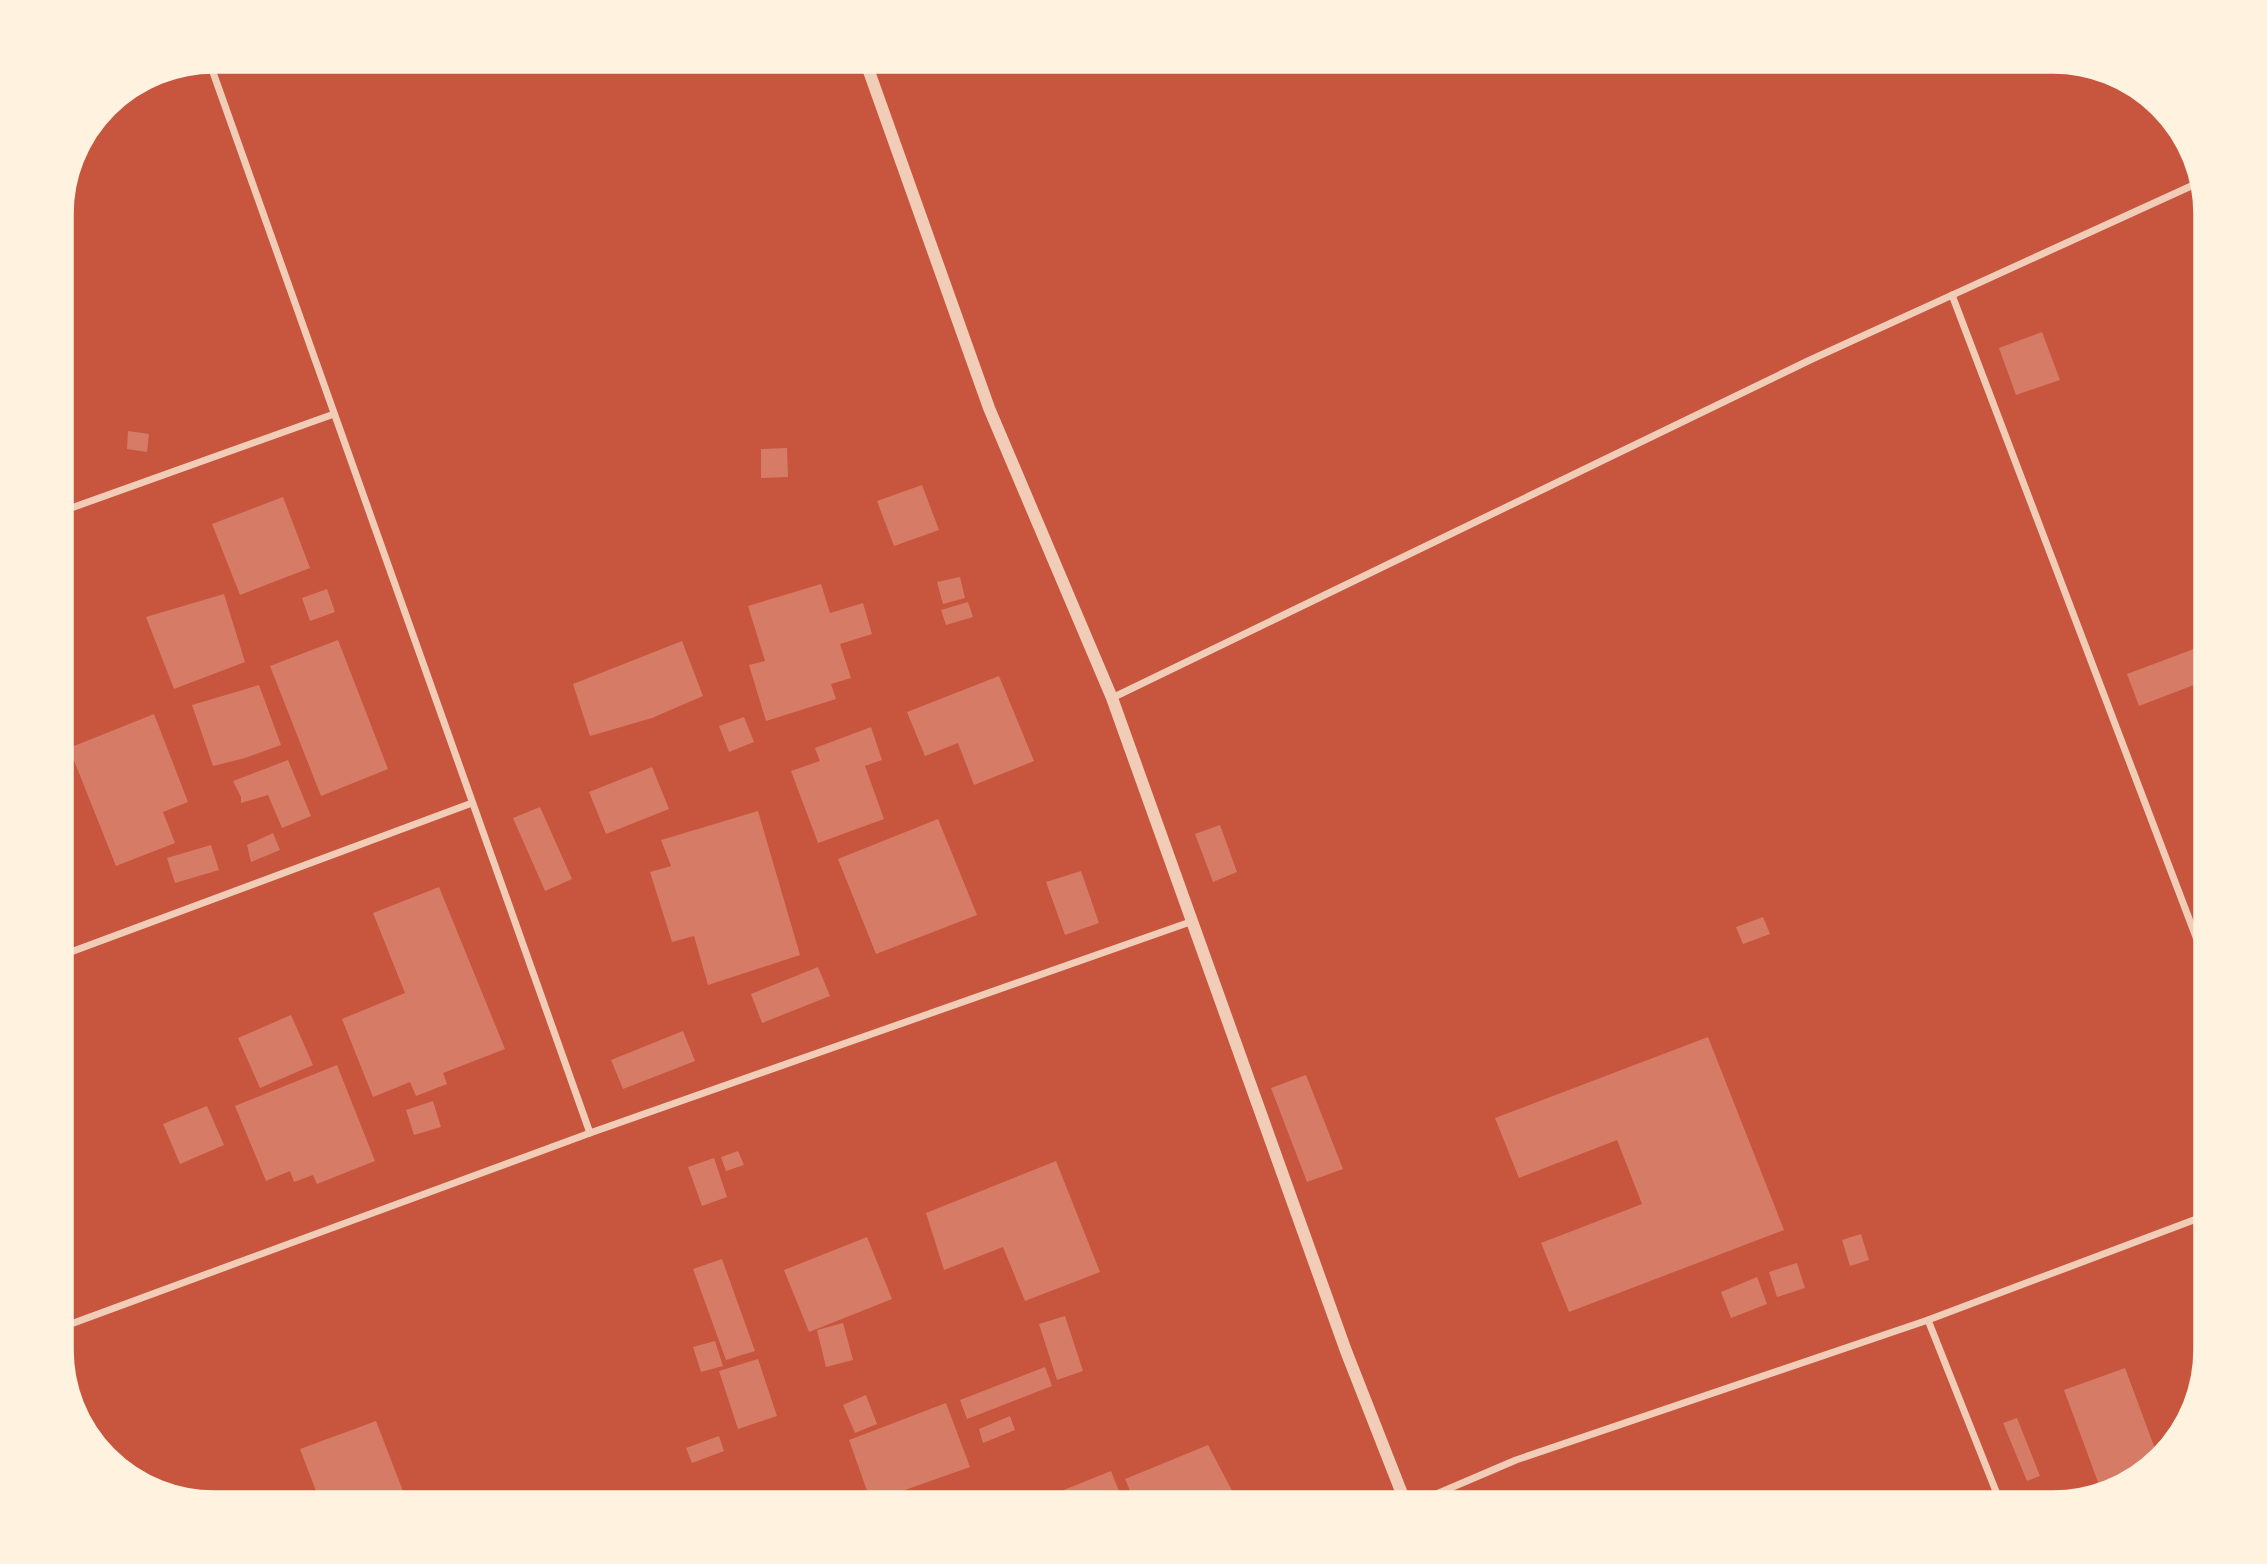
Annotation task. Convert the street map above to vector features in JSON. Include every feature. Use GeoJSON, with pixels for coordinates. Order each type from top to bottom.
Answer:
{"type":"FeatureCollection","features":[{"type":"Feature","properties":{"kind":"street"},"geometry":{"type":"LineString","coordinates":[[213,72],[590,1133]]}},
{"type":"Feature","properties":{"kind":"street"},"geometry":{"type":"LineString","coordinates":[[869,72],[989,408],[1112,698],[1346,1351],[1401,1492]]}},
{"type":"Feature","properties":{"kind":"street"},"geometry":{"type":"LineString","coordinates":[[1112,698],[1798,366],[2192,186]]}},
{"type":"Feature","properties":{"kind":"street"},"geometry":{"type":"LineString","coordinates":[[1952,295],[2195,934]]}},
{"type":"Feature","properties":{"kind":"street"},"geometry":{"type":"LineString","coordinates":[[72,508],[334,414]]}},
{"type":"Feature","properties":{"kind":"street"},"geometry":{"type":"LineString","coordinates":[[72,952],[472,803]]}},
{"type":"Feature","properties":{"kind":"street"},"geometry":{"type":"LineString","coordinates":[[72,1324],[590,1133],[1193,921]]}},
{"type":"Feature","properties":{"kind":"street"},"geometry":{"type":"LineString","coordinates":[[1441,1492],[1516,1460],[1928,1320],[2195,1220]]}},
{"type":"Feature","properties":{"kind":"street"},"geometry":{"type":"LineString","coordinates":[[1928,1320],[1996,1492]]}},
{"type":"Feature","properties":{"kind":"building"},"geometry":{"type":"Polygon","coordinates":[[[2042,332],[2060,380],[2016,395],[1999,348],[2042,332]]]}},
{"type":"Feature","properties":{"kind":"building"},"geometry":{"type":"Polygon","coordinates":[[[128,431],[149,434],[147,452],[127,449],[128,431]]]}},
{"type":"Feature","properties":{"kind":"building"},"geometry":{"type":"Polygon","coordinates":[[[787,448],[788,477],[761,478],[761,449],[787,448]]]}},
{"type":"Feature","properties":{"kind":"building"},"geometry":{"type":"Polygon","coordinates":[[[922,485],[939,530],[894,546],[877,501],[922,485]]]}},
{"type":"Feature","properties":{"kind":"building"},"geometry":{"type":"Polygon","coordinates":[[[283,497],[310,568],[240,595],[212,524],[283,497]]]}},
{"type":"Feature","properties":{"kind":"building"},"geometry":{"type":"Polygon","coordinates":[[[960,577],[965,598],[943,604],[937,582],[960,577]]]}},
{"type":"Feature","properties":{"kind":"building"},"geometry":{"type":"Polygon","coordinates":[[[821,584],[830,613],[863,603],[872,634],[840,644],[851,678],[831,684],[836,699],[766,721],[749,665],[765,661],[748,606],[821,584]]]}},
{"type":"Feature","properties":{"kind":"building"},"geometry":{"type":"Polygon","coordinates":[[[327,589],[335,612],[310,621],[302,598],[327,589]]]}},
{"type":"Feature","properties":{"kind":"building"},"geometry":{"type":"Polygon","coordinates":[[[224,594],[245,662],[174,689],[146,617],[224,594]]]}},
{"type":"Feature","properties":{"kind":"building"},"geometry":{"type":"Polygon","coordinates":[[[968,602],[973,617],[946,625],[941,610],[968,602]]]}},
{"type":"Feature","properties":{"kind":"building"},"geometry":{"type":"Polygon","coordinates":[[[338,640],[388,769],[321,796],[270,666],[338,640]]]}},
{"type":"Feature","properties":{"kind":"building"},"geometry":{"type":"Polygon","coordinates":[[[682,641],[703,696],[652,718],[590,736],[573,684],[682,641]]]}},
{"type":"Feature","properties":{"kind":"building"},"geometry":{"type":"Polygon","coordinates":[[[2195,648],[2195,685],[2139,706],[2127,674],[2195,648]]]}},
{"type":"Feature","properties":{"kind":"building"},"geometry":{"type":"Polygon","coordinates":[[[999,676],[1034,761],[974,785],[958,743],[925,756],[907,712],[999,676]]]}},
{"type":"Feature","properties":{"kind":"building"},"geometry":{"type":"Polygon","coordinates":[[[259,685],[281,745],[213,766],[192,705],[259,685]]]}},
{"type":"Feature","properties":{"kind":"building"},"geometry":{"type":"Polygon","coordinates":[[[154,714],[188,802],[163,812],[175,843],[116,866],[72,756],[72,747],[154,714]]]}},
{"type":"Feature","properties":{"kind":"building"},"geometry":{"type":"Polygon","coordinates":[[[744,717],[754,742],[729,752],[719,726],[744,717]]]}},
{"type":"Feature","properties":{"kind":"building"},"geometry":{"type":"Polygon","coordinates":[[[871,727],[882,760],[865,766],[884,819],[818,843],[791,771],[820,761],[815,748],[871,727]]]}},
{"type":"Feature","properties":{"kind":"building"},"geometry":{"type":"Polygon","coordinates":[[[288,760],[311,816],[282,828],[268,795],[241,803],[233,781],[288,760]]]}},
{"type":"Feature","properties":{"kind":"building"},"geometry":{"type":"Polygon","coordinates":[[[652,767],[669,809],[606,834],[589,792],[652,767]]]}},
{"type":"Feature","properties":{"kind":"building"},"geometry":{"type":"Polygon","coordinates":[[[540,807],[572,879],[545,891],[513,818],[540,807]]]}},
{"type":"Feature","properties":{"kind":"building"},"geometry":{"type":"Polygon","coordinates":[[[758,811],[800,955],[708,985],[694,936],[672,942],[650,872],[671,866],[661,840],[758,811]]]}},
{"type":"Feature","properties":{"kind":"building"},"geometry":{"type":"Polygon","coordinates":[[[938,819],[977,915],[876,954],[838,859],[938,819]]]}},
{"type":"Feature","properties":{"kind":"building"},"geometry":{"type":"Polygon","coordinates":[[[1220,825],[1237,872],[1213,882],[1195,834],[1220,825]]]}},
{"type":"Feature","properties":{"kind":"building"},"geometry":{"type":"Polygon","coordinates":[[[273,833],[280,850],[251,862],[247,845],[273,833]]]}},
{"type":"Feature","properties":{"kind":"building"},"geometry":{"type":"Polygon","coordinates":[[[211,845],[219,870],[175,883],[167,858],[211,845]]]}},
{"type":"Feature","properties":{"kind":"building"},"geometry":{"type":"Polygon","coordinates":[[[1081,871],[1099,923],[1065,935],[1046,882],[1081,871]]]}},
{"type":"Feature","properties":{"kind":"building"},"geometry":{"type":"Polygon","coordinates":[[[439,887],[505,1049],[443,1073],[447,1084],[416,1096],[410,1082],[373,1097],[342,1019],[405,993],[373,913],[439,887]]]}},
{"type":"Feature","properties":{"kind":"building"},"geometry":{"type":"Polygon","coordinates":[[[1763,917],[1770,934],[1743,944],[1736,927],[1763,917]]]}},
{"type":"Feature","properties":{"kind":"building"},"geometry":{"type":"Polygon","coordinates":[[[818,967],[830,996],[762,1023],[751,994],[818,967]]]}},
{"type":"Feature","properties":{"kind":"building"},"geometry":{"type":"Polygon","coordinates":[[[291,1015],[313,1065],[260,1088],[238,1038],[291,1015]]]}},
{"type":"Feature","properties":{"kind":"building"},"geometry":{"type":"Polygon","coordinates":[[[683,1031],[695,1061],[623,1089],[611,1060],[683,1031]]]}},
{"type":"Feature","properties":{"kind":"building"},"geometry":{"type":"Polygon","coordinates":[[[1708,1037],[1784,1230],[1569,1312],[1541,1243],[1642,1204],[1617,1140],[1519,1178],[1495,1118],[1708,1037]]]}},
{"type":"Feature","properties":{"kind":"building"},"geometry":{"type":"Polygon","coordinates":[[[337,1065],[375,1161],[317,1184],[313,1175],[294,1182],[290,1171],[266,1181],[235,1106],[337,1065]]]}},
{"type":"Feature","properties":{"kind":"building"},"geometry":{"type":"Polygon","coordinates":[[[1306,1075],[1343,1169],[1307,1182],[1271,1088],[1306,1075]]]}},
{"type":"Feature","properties":{"kind":"building"},"geometry":{"type":"Polygon","coordinates":[[[433,1101],[441,1127],[414,1135],[406,1110],[433,1101]]]}},
{"type":"Feature","properties":{"kind":"building"},"geometry":{"type":"Polygon","coordinates":[[[207,1106],[224,1145],[180,1164],[163,1124],[207,1106]]]}},
{"type":"Feature","properties":{"kind":"building"},"geometry":{"type":"Polygon","coordinates":[[[738,1151],[744,1165],[726,1171],[721,1157],[738,1151]]]}},
{"type":"Feature","properties":{"kind":"building"},"geometry":{"type":"Polygon","coordinates":[[[714,1158],[727,1197],[702,1206],[688,1167],[714,1158]]]}},
{"type":"Feature","properties":{"kind":"building"},"geometry":{"type":"Polygon","coordinates":[[[1056,1161],[1100,1272],[1025,1301],[1003,1247],[944,1270],[926,1213],[1056,1161]]]}},
{"type":"Feature","properties":{"kind":"building"},"geometry":{"type":"Polygon","coordinates":[[[1861,1234],[1869,1260],[1850,1266],[1842,1240],[1861,1234]]]}},
{"type":"Feature","properties":{"kind":"building"},"geometry":{"type":"Polygon","coordinates":[[[867,1237],[892,1299],[809,1332],[784,1270],[867,1237]]]}},
{"type":"Feature","properties":{"kind":"building"},"geometry":{"type":"Polygon","coordinates":[[[722,1259],[755,1351],[726,1360],[693,1269],[722,1259]]]}},
{"type":"Feature","properties":{"kind":"building"},"geometry":{"type":"Polygon","coordinates":[[[1797,1263],[1805,1288],[1777,1297],[1769,1272],[1797,1263]]]}},
{"type":"Feature","properties":{"kind":"building"},"geometry":{"type":"Polygon","coordinates":[[[1757,1277],[1767,1304],[1731,1318],[1721,1292],[1757,1277]]]}},
{"type":"Feature","properties":{"kind":"building"},"geometry":{"type":"Polygon","coordinates":[[[1065,1316],[1083,1371],[1057,1380],[1039,1324],[1065,1316]]]}},
{"type":"Feature","properties":{"kind":"building"},"geometry":{"type":"Polygon","coordinates":[[[843,1323],[853,1360],[826,1367],[817,1330],[843,1323]]]}},
{"type":"Feature","properties":{"kind":"building"},"geometry":{"type":"Polygon","coordinates":[[[715,1341],[723,1366],[701,1372],[693,1347],[715,1341]]]}},
{"type":"Feature","properties":{"kind":"building"},"geometry":{"type":"Polygon","coordinates":[[[758,1359],[777,1416],[738,1429],[719,1371],[758,1359]]]}},
{"type":"Feature","properties":{"kind":"building"},"geometry":{"type":"Polygon","coordinates":[[[1045,1367],[1052,1386],[967,1419],[960,1400],[1045,1367]]]}},
{"type":"Feature","properties":{"kind":"building"},"geometry":{"type":"Polygon","coordinates":[[[2125,1368],[2155,1449],[2132,1468],[2099,1485],[2064,1390],[2125,1368]]]}},
{"type":"Feature","properties":{"kind":"building"},"geometry":{"type":"Polygon","coordinates":[[[866,1395],[877,1424],[855,1433],[843,1405],[866,1395]]]}},
{"type":"Feature","properties":{"kind":"building"},"geometry":{"type":"Polygon","coordinates":[[[946,1403],[970,1467],[899,1492],[867,1492],[849,1440],[946,1403]]]}},
{"type":"Feature","properties":{"kind":"building"},"geometry":{"type":"Polygon","coordinates":[[[1010,1416],[1015,1430],[983,1443],[979,1429],[1010,1416]]]}},
{"type":"Feature","properties":{"kind":"building"},"geometry":{"type":"Polygon","coordinates":[[[2017,1418],[2040,1476],[2027,1481],[2003,1423],[2017,1418]]]}},
{"type":"Feature","properties":{"kind":"building"},"geometry":{"type":"Polygon","coordinates":[[[376,1421],[403,1492],[316,1492],[300,1449],[376,1421]]]}},
{"type":"Feature","properties":{"kind":"building"},"geometry":{"type":"Polygon","coordinates":[[[719,1436],[724,1451],[692,1463],[686,1448],[719,1436]]]}},
{"type":"Feature","properties":{"kind":"building"},"geometry":{"type":"Polygon","coordinates":[[[1208,1445],[1233,1492],[1131,1492],[1125,1479],[1208,1445]]]}},
{"type":"Feature","properties":{"kind":"building"},"geometry":{"type":"Polygon","coordinates":[[[1111,1471],[1119,1492],[1059,1492],[1111,1471]]]}}]}
